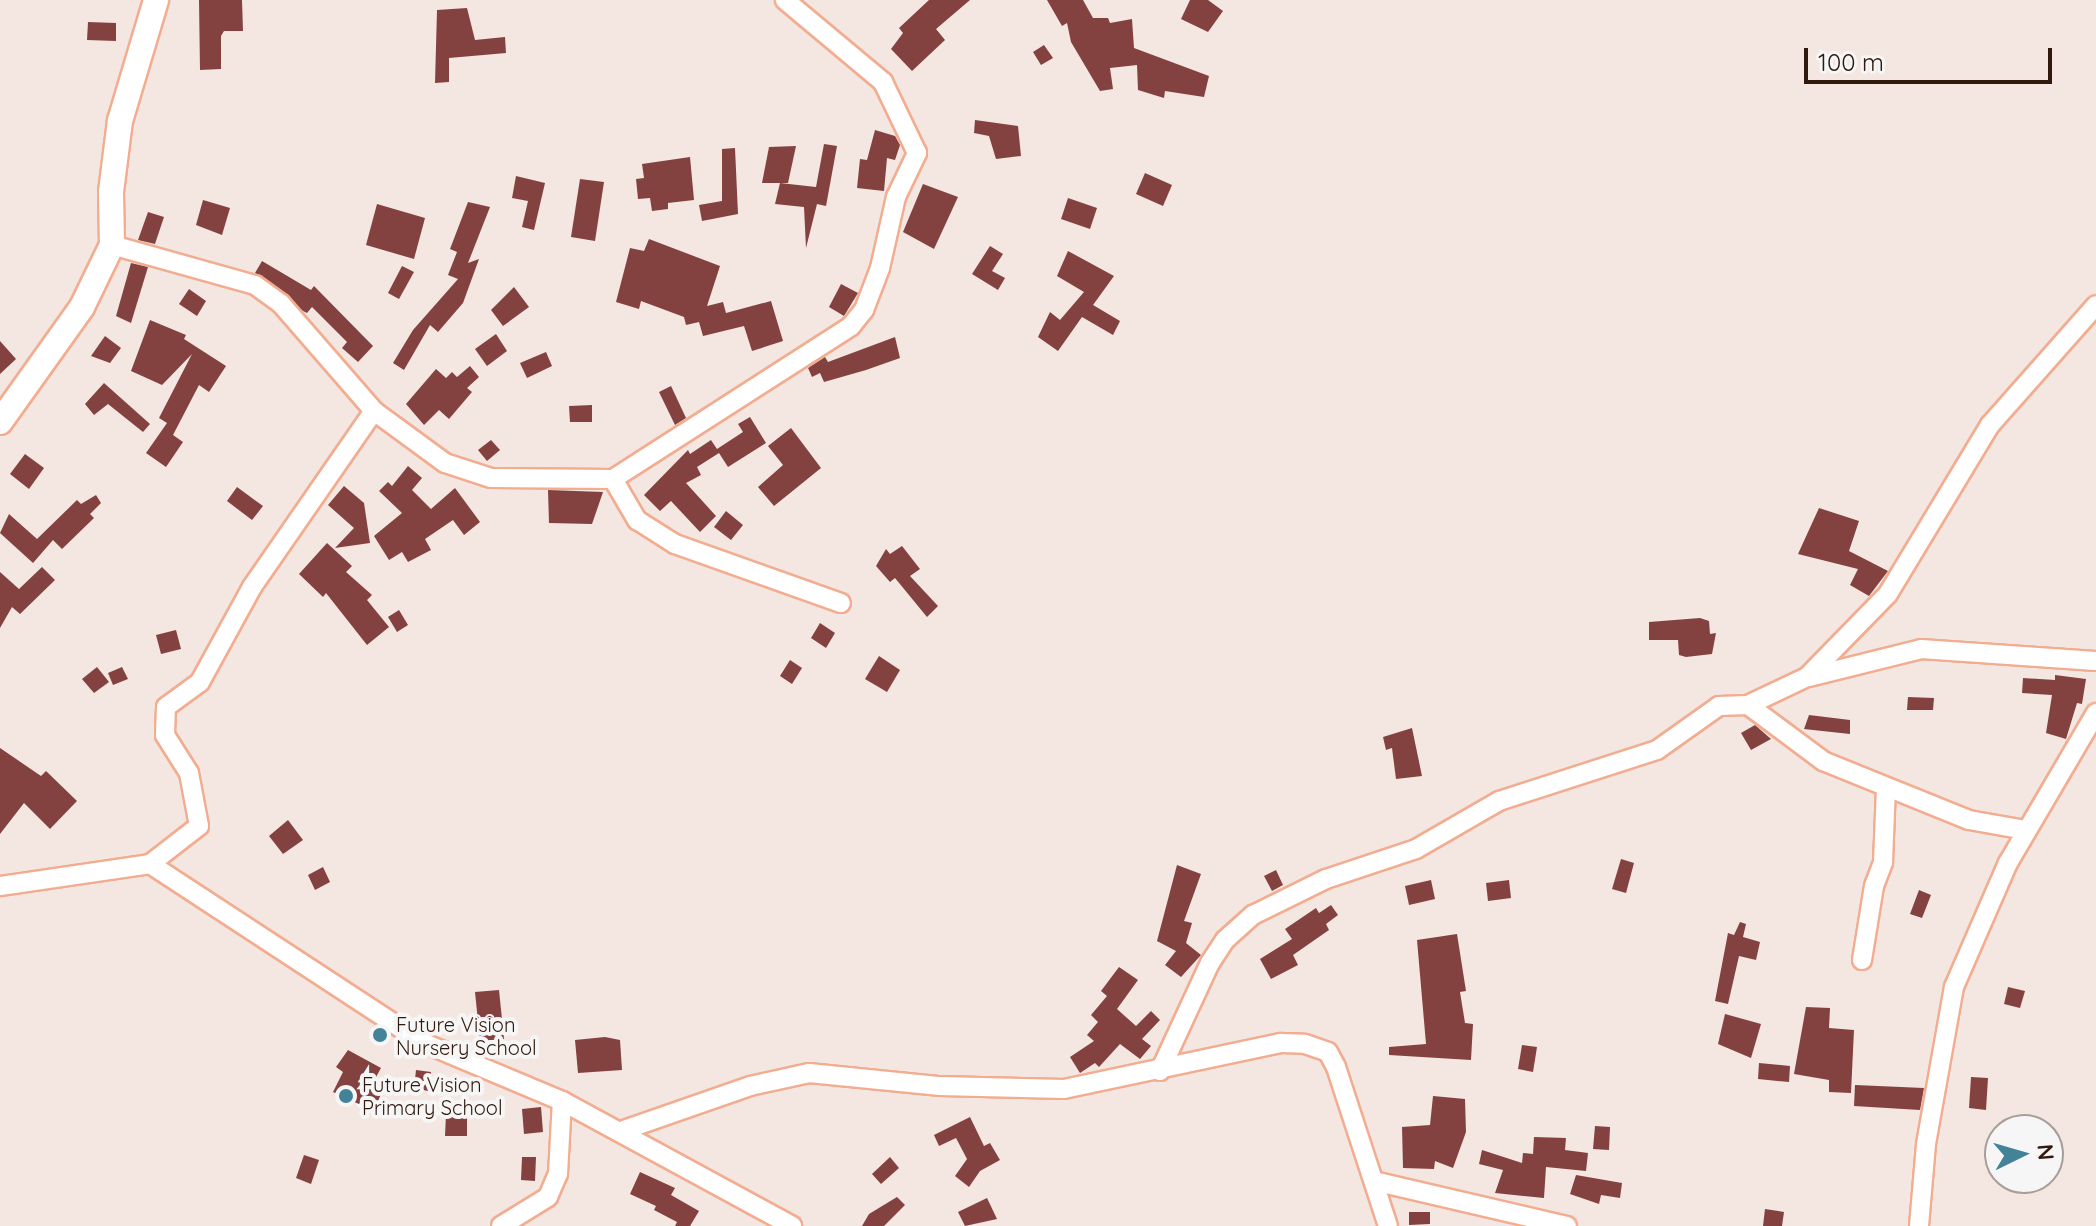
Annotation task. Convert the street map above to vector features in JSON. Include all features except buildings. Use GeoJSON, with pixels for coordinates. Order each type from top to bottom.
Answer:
{"type":"FeatureCollection","features":[{"type":"Feature","properties":{"kind":"street"},"geometry":{"type":"LineString","coordinates":[[0,422],[82,307],[112,245],[111,192],[120,121],[156,0]]}},
{"type":"Feature","properties":{"kind":"street"},"geometry":{"type":"LineString","coordinates":[[112,245],[255,285],[281,304],[374,411],[445,463],[477,474],[613,479],[851,326],[864,310],[880,268],[896,197],[917,153],[883,82],[785,0]]}},
{"type":"Feature","properties":{"kind":"street"},"geometry":{"type":"LineString","coordinates":[[1807,677],[1888,594],[1990,425],[2096,305]]}},
{"type":"Feature","properties":{"kind":"street"},"geometry":{"type":"LineString","coordinates":[[0,886],[150,864],[199,826],[189,773],[165,735],[166,707],[200,682],[252,587],[374,411]]}},
{"type":"Feature","properties":{"kind":"street"},"geometry":{"type":"LineString","coordinates":[[613,479],[637,520],[675,544],[841,603]]}},
{"type":"Feature","properties":{"kind":"street"},"geometry":{"type":"LineString","coordinates":[[1160,1071],[1210,963],[1225,940],[1253,915],[1326,879],[1416,849],[1499,801],[1657,750],[1719,706],[1748,705],[1807,677],[1921,649],[2096,661]]}},
{"type":"Feature","properties":{"kind":"street"},"geometry":{"type":"LineString","coordinates":[[1748,705],[1823,761],[1969,820],[2026,830]]}},
{"type":"Feature","properties":{"kind":"street"},"geometry":{"type":"LineString","coordinates":[[1919,1226],[1926,1144],[1954,987],[2026,830],[2096,713]]}},
{"type":"Feature","properties":{"kind":"street"},"geometry":{"type":"LineString","coordinates":[[1862,960],[1874,886],[1883,862],[1886,788]]}},
{"type":"Feature","properties":{"kind":"street"},"geometry":{"type":"LineString","coordinates":[[150,864],[424,1043],[562,1101],[792,1226]]}},
{"type":"Feature","properties":{"kind":"street"},"geometry":{"type":"LineString","coordinates":[[621,1131],[750,1086],[809,1073],[940,1086],[1064,1089],[1281,1043],[1328,1052],[1388,1226]]}},
{"type":"Feature","properties":{"kind":"street"},"geometry":{"type":"LineString","coordinates":[[501,1226],[548,1197],[558,1174],[562,1101]]}},
{"type":"Feature","properties":{"kind":"street"},"geometry":{"type":"LineString","coordinates":[[1374,1181],[1567,1226]]}},
{"type":"Feature","properties":{"kind":"place","name":"Future Vision Nursery School"},"geometry":{"type":"Point","coordinates":[380,1035]}},
{"type":"Feature","properties":{"kind":"place","name":"Future Vision Primary School"},"geometry":{"type":"Point","coordinates":[346,1096]}}]}
